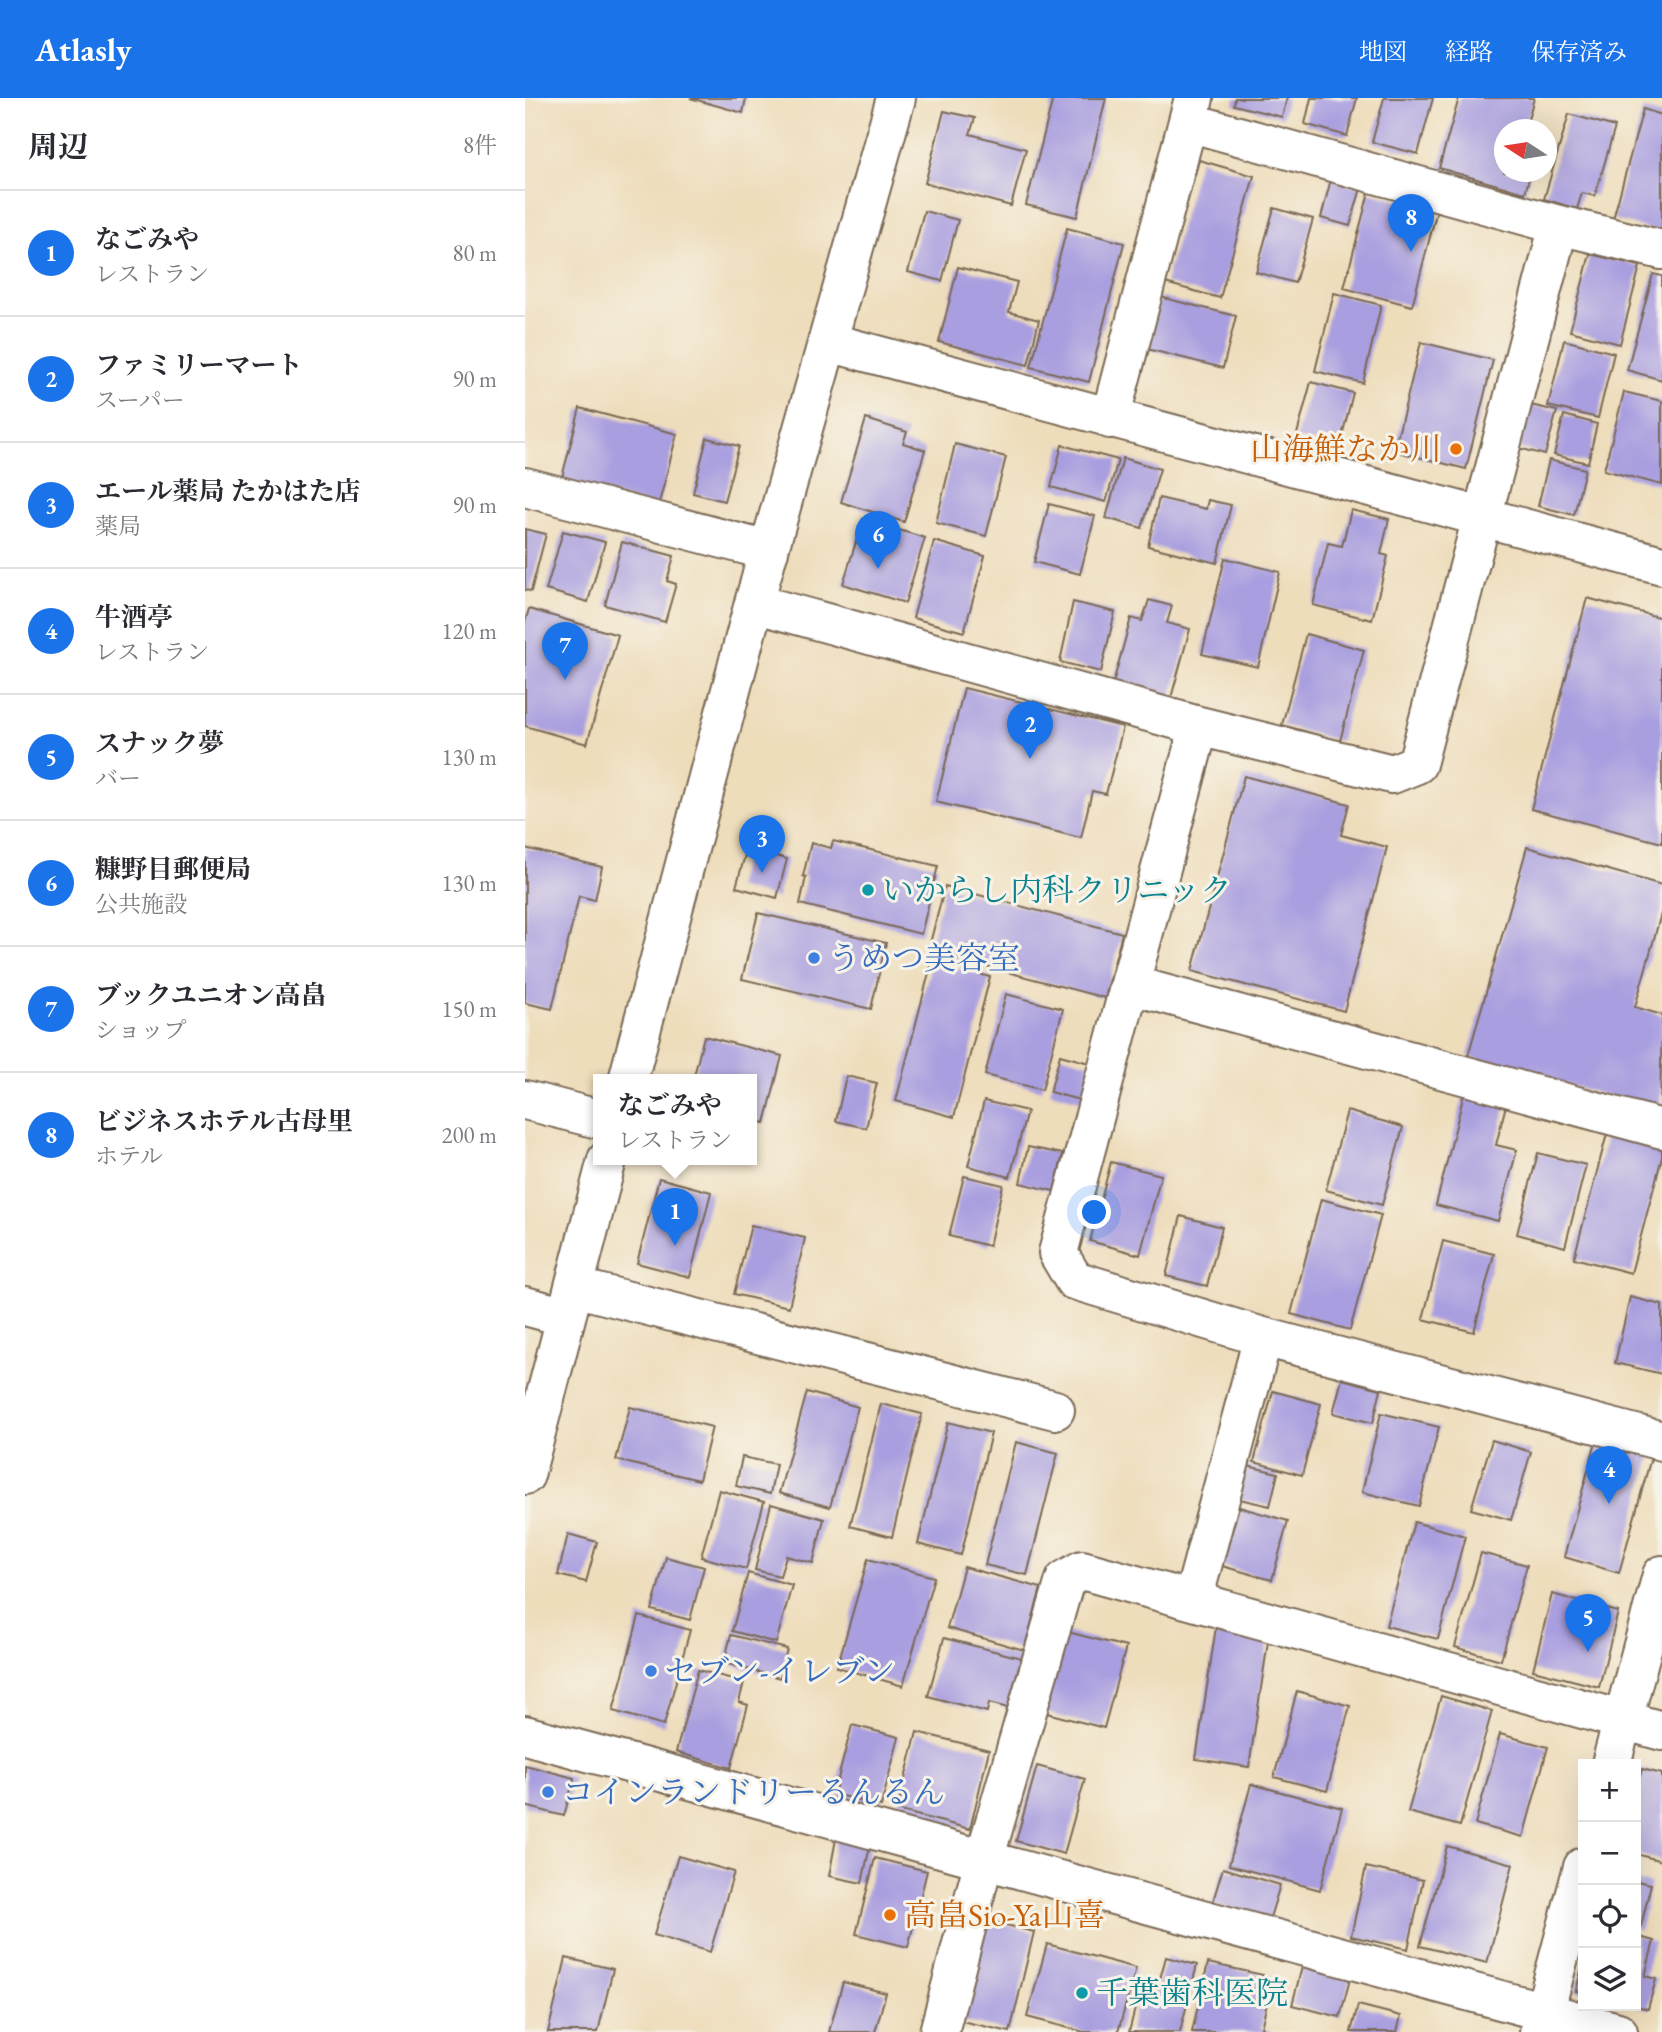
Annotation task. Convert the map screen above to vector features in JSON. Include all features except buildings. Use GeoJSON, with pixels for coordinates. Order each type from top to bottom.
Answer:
{"type":"FeatureCollection","features":[{"type":"Feature","properties":{"kind":"street"},"geometry":{"type":"LineString","coordinates":[[630,1074],[754,603],[896,98]]}},
{"type":"Feature","properties":{"kind":"street"},"geometry":{"type":"LineString","coordinates":[[1110,419],[1191,110],[1559,225],[1662,250]]}},
{"type":"Feature","properties":{"kind":"street"},"geometry":{"type":"LineString","coordinates":[[754,603],[1199,726],[1392,774],[1417,764],[1559,225]]}},
{"type":"Feature","properties":{"kind":"street"},"geometry":{"type":"LineString","coordinates":[[828,342],[1662,565]]}},
{"type":"Feature","properties":{"kind":"street"},"geometry":{"type":"LineString","coordinates":[[525,487],[769,551]]}},
{"type":"Feature","properties":{"kind":"street"},"geometry":{"type":"LineString","coordinates":[[1199,726],[1058,1253],[1074,1280],[1263,1337],[1662,1441]]}},
{"type":"Feature","properties":{"kind":"street"},"geometry":{"type":"LineString","coordinates":[[1131,985],[1662,1129]]}},
{"type":"Feature","properties":{"kind":"street"},"geometry":{"type":"LineString","coordinates":[[525,1100],[593,1118]]}},
{"type":"Feature","properties":{"kind":"street"},"geometry":{"type":"LineString","coordinates":[[525,1471],[606,1165]]}},
{"type":"Feature","properties":{"kind":"street"},"geometry":{"type":"LineString","coordinates":[[525,1306],[570,1302],[1055,1410]]}},
{"type":"Feature","properties":{"kind":"street"},"geometry":{"type":"LineString","coordinates":[[1193,1600],[1263,1337]]}},
{"type":"Feature","properties":{"kind":"street"},"geometry":{"type":"LineString","coordinates":[[939,2032],[984,1860],[1065,1580],[1082,1570],[1662,1731]]}},
{"type":"Feature","properties":{"kind":"street"},"geometry":{"type":"LineString","coordinates":[[1612,1759],[1662,1575]]}},
{"type":"Feature","properties":{"kind":"street"},"geometry":{"type":"LineString","coordinates":[[525,1735],[984,1860],[1542,2021],[1618,2032]]}},
{"type":"Feature","properties":{"kind":"street"},"geometry":{"type":"LineString","coordinates":[[1542,2021],[1578,1885]]}},
{"type":"Feature","properties":{"kind":"place","name":"ビジネスホテル古母里"},"geometry":{"type":"Point","coordinates":[1411,252]}},
{"type":"Feature","properties":{"kind":"place","name":"山海鮮なか川"},"geometry":{"type":"Point","coordinates":[1456,449]}},
{"type":"Feature","properties":{"kind":"place","name":"糠野目郵便局"},"geometry":{"type":"Point","coordinates":[878,569]}},
{"type":"Feature","properties":{"kind":"place","name":"ブックユニオン高畠"},"geometry":{"type":"Point","coordinates":[565,680]}},
{"type":"Feature","properties":{"kind":"place","name":"ファミリーマート"},"geometry":{"type":"Point","coordinates":[1030,759]}},
{"type":"Feature","properties":{"kind":"place","name":"エール薬局 たかはた店"},"geometry":{"type":"Point","coordinates":[762,873]}},
{"type":"Feature","properties":{"kind":"place","name":"いからし内科クリニック"},"geometry":{"type":"Point","coordinates":[868,890]}},
{"type":"Feature","properties":{"kind":"place","name":"うめつ美容室"},"geometry":{"type":"Point","coordinates":[814,958]}},
{"type":"Feature","properties":{"kind":"place","name":"なごみや"},"geometry":{"type":"Point","coordinates":[675,1246]}},
{"type":"Feature","properties":{"kind":"place","name":"牛酒亭"},"geometry":{"type":"Point","coordinates":[1609,1504]}},
{"type":"Feature","properties":{"kind":"place","name":"スナック夢"},"geometry":{"type":"Point","coordinates":[1588,1652]}},
{"type":"Feature","properties":{"kind":"place","name":"セブン-イレブン"},"geometry":{"type":"Point","coordinates":[651,1671]}},
{"type":"Feature","properties":{"kind":"place","name":"コインランドリーるんるん"},"geometry":{"type":"Point","coordinates":[548,1792]}},
{"type":"Feature","properties":{"kind":"place","name":"高畠Sio-Ya山喜"},"geometry":{"type":"Point","coordinates":[890,1915]}},
{"type":"Feature","properties":{"kind":"place","name":"千葉歯科医院"},"geometry":{"type":"Point","coordinates":[1082,1993]}}]}
